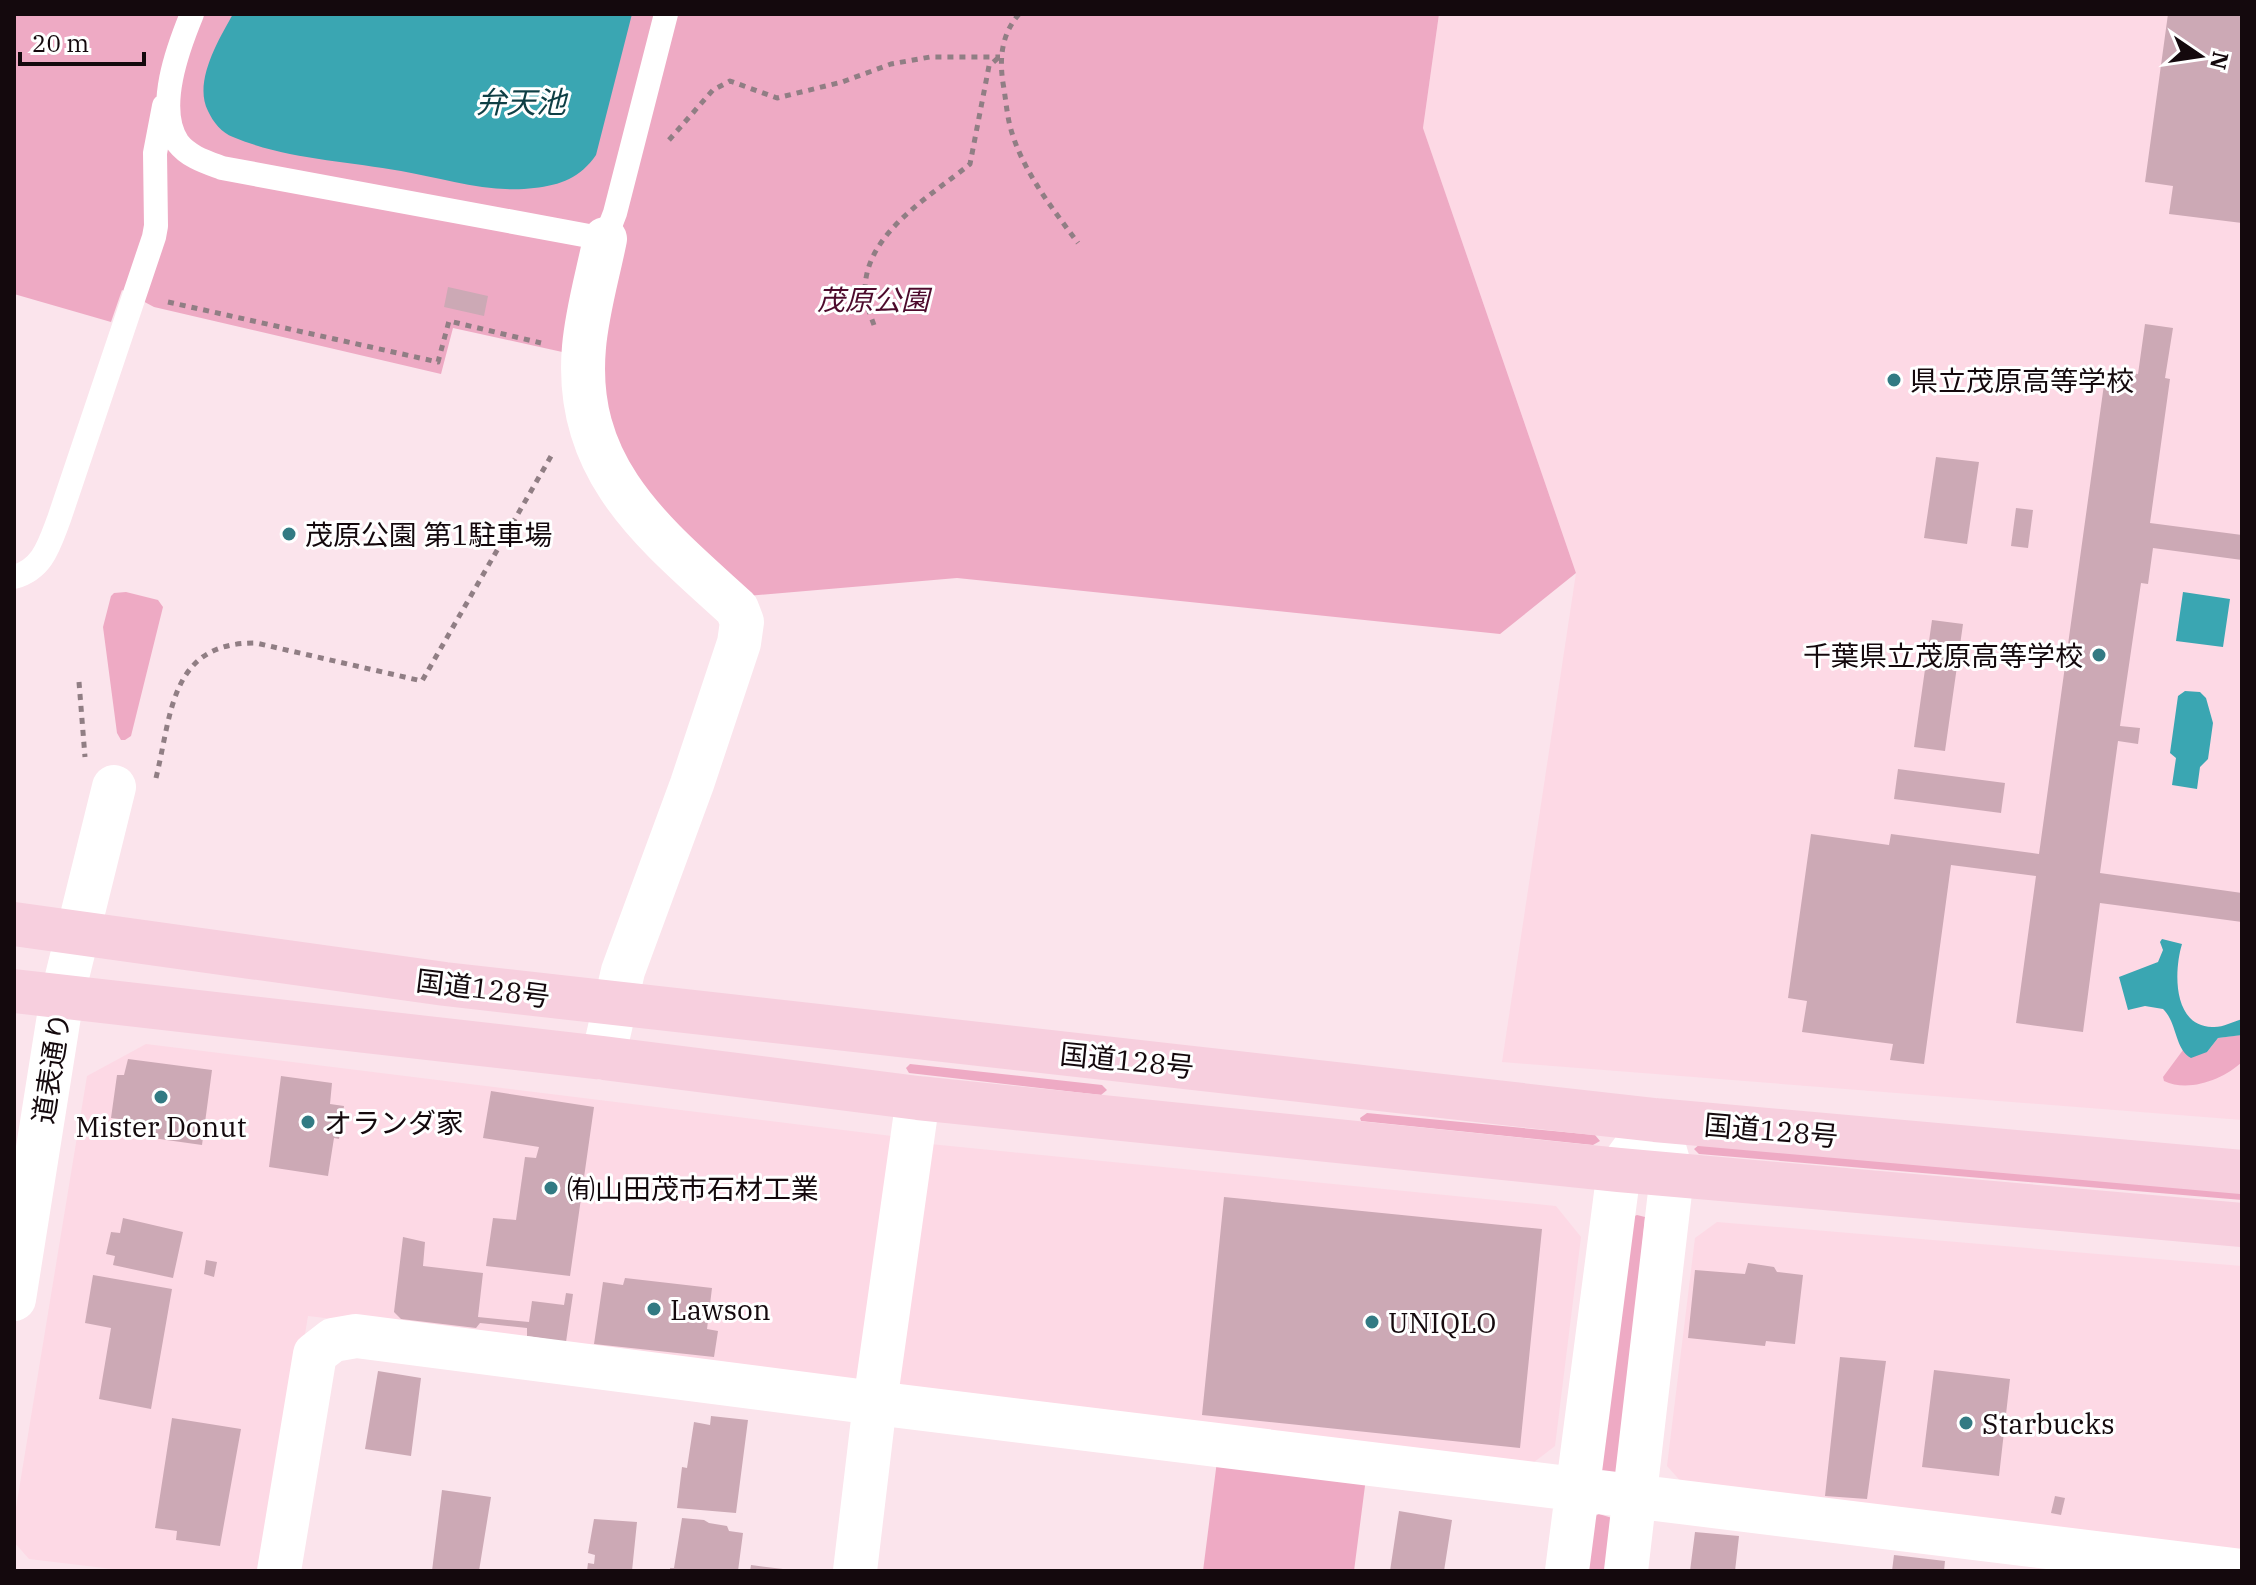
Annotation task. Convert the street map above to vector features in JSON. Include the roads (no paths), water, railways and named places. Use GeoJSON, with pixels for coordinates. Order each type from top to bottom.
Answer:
{"type":"FeatureCollection","features":[{"type":"Feature","properties":{"kind":"highway","name":"国道128号"},"geometry":{"type":"LineString","coordinates":[[14,924],[445,984],[1655,1120],[2242,1172]]}},
{"type":"Feature","properties":{"kind":"highway","name":"国道128号"},"geometry":{"type":"LineString","coordinates":[[14,991],[603,1058],[918,1098],[1619,1170],[2242,1225]]}},
{"type":"Feature","properties":{"kind":"street"},"geometry":{"type":"LineString","coordinates":[[603,1058],[623,971],[692,784],[739,643],[742,622],[737,609],[654,533],[625,499],[603,462],[589,419],[583,382],[584,346],[605,239]]}},
{"type":"Feature","properties":{"kind":"street","name":"道表通り"},"geometry":{"type":"LineString","coordinates":[[14,1299],[62,997],[77,932],[135,783]]}},
{"type":"Feature","properties":{"kind":"street"},"geometry":{"type":"LineString","coordinates":[[855,1571],[918,1098]]}},
{"type":"Feature","properties":{"kind":"street"},"geometry":{"type":"LineString","coordinates":[[1567,1571],[1619,1170],[1655,1120]]}},
{"type":"Feature","properties":{"kind":"street"},"geometry":{"type":"LineString","coordinates":[[1626,1571],[1672,1175],[1655,1120]]}},
{"type":"Feature","properties":{"kind":"street"},"geometry":{"type":"LineString","coordinates":[[279,1571],[315,1354],[333,1340],[356,1336],[2242,1571]]}},
{"type":"Feature","properties":{"kind":"lane"},"geometry":{"type":"LineString","coordinates":[[14,577],[34,568],[41,561],[59,519],[154,237],[155,153],[159,123],[192,14]]}},
{"type":"Feature","properties":{"kind":"lane"},"geometry":{"type":"LineString","coordinates":[[168,93],[170,125],[179,144],[193,157],[209,163],[605,239],[634,145],[666,14]]}},
{"type":"Feature","properties":{"kind":"water","name":"弁天池"},"geometry":{"type":"Polygon","coordinates":[[[233,14],[632,14],[596,155],[583,169],[561,182],[544,187],[501,189],[294,155],[229,135],[218,127],[210,115],[204,100],[204,87],[210,61],[233,14]]]}},
{"type":"Feature","properties":{"kind":"water"},"geometry":{"type":"Polygon","coordinates":[[[2183,592],[2230,599],[2223,647],[2176,641],[2183,592]]]}},
{"type":"Feature","properties":{"kind":"water"},"geometry":{"type":"Polygon","coordinates":[[[2185,691],[2200,692],[2206,698],[2213,723],[2208,759],[2200,767],[2197,789],[2172,785],[2176,758],[2170,753],[2178,696],[2185,691]]]}},
{"type":"Feature","properties":{"kind":"water"},"geometry":{"type":"Polygon","coordinates":[[[2162,939],[2182,944],[2177,981],[2183,1007],[2189,1017],[2199,1024],[2212,1027],[2242,1019],[2242,1035],[2218,1038],[2207,1052],[2191,1058],[2182,1049],[2163,1009],[2145,1006],[2128,1010],[2119,977],[2158,962],[2163,950],[2162,939]]]}},
{"type":"Feature","properties":{"kind":"place","name":"県立茂原高等学校"},"geometry":{"type":"Point","coordinates":[1894,380]}},
{"type":"Feature","properties":{"kind":"place","name":"茂原公園 第1駐車場"},"geometry":{"type":"Point","coordinates":[289,534]}},
{"type":"Feature","properties":{"kind":"place","name":"千葉県立茂原高等学校"},"geometry":{"type":"Point","coordinates":[2099,655]}},
{"type":"Feature","properties":{"kind":"place","name":"Mister Donut"},"geometry":{"type":"Point","coordinates":[161,1097]}},
{"type":"Feature","properties":{"kind":"place","name":"オランダ家"},"geometry":{"type":"Point","coordinates":[308,1122]}},
{"type":"Feature","properties":{"kind":"place","name":"㈲山田茂市石材工業"},"geometry":{"type":"Point","coordinates":[551,1188]}},
{"type":"Feature","properties":{"kind":"place","name":"Lawson"},"geometry":{"type":"Point","coordinates":[654,1309]}},
{"type":"Feature","properties":{"kind":"place","name":"UNIQLO"},"geometry":{"type":"Point","coordinates":[1372,1322]}},
{"type":"Feature","properties":{"kind":"place","name":"Starbucks"},"geometry":{"type":"Point","coordinates":[1966,1423]}},
{"type":"Feature","properties":{"kind":"park label","name":"茂原公園"},"geometry":{"type":"Point","coordinates":[873,299]}}]}
